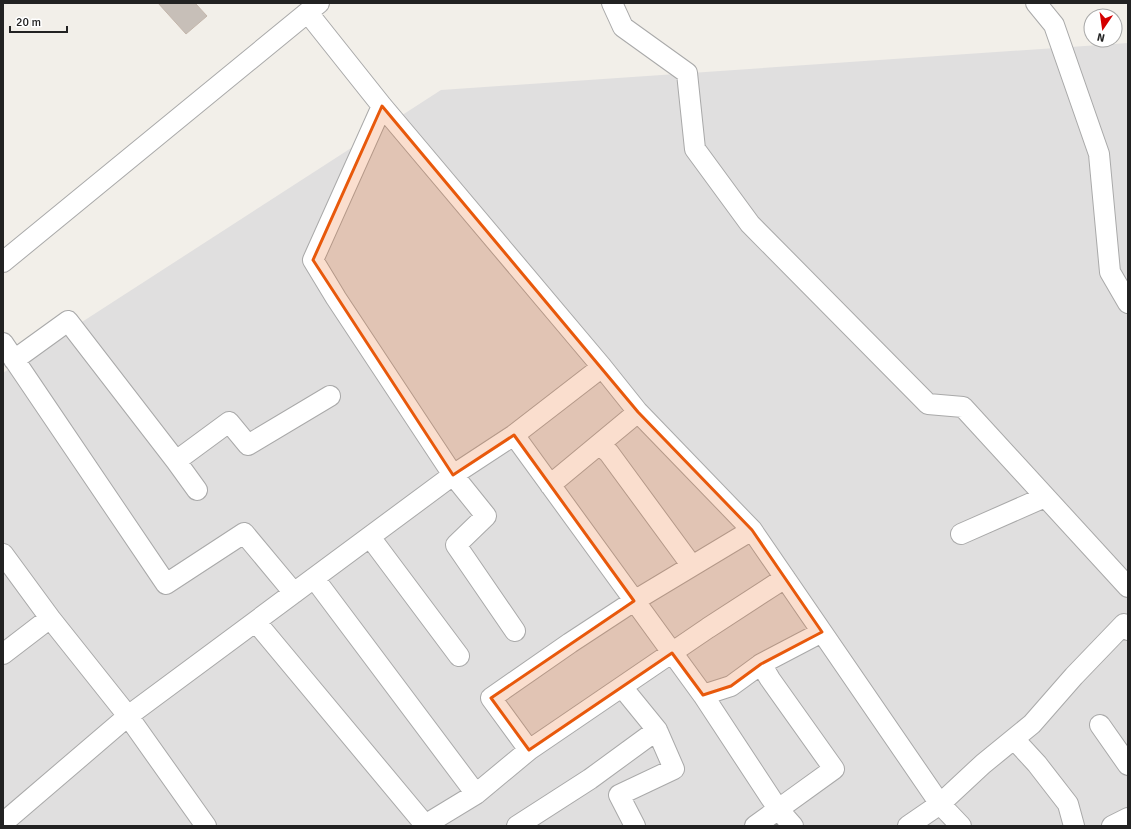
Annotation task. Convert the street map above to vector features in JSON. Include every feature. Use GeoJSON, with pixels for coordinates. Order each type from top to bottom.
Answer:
{"type":"FeatureCollection","features":[{"type":"Feature","properties":{"kind":"street"},"geometry":{"type":"LineString","coordinates":[[612,3],[623,27],[687,73],[695,148],[750,224],[928,404],[963,407],[1128,587]]}},
{"type":"Feature","properties":{"kind":"street"},"geometry":{"type":"LineString","coordinates":[[1036,3],[1054,25],[1099,154],[1110,272],[1128,303]]}},
{"type":"Feature","properties":{"kind":"street"},"geometry":{"type":"LineString","coordinates":[[3,262],[314,8],[382,106],[602,367],[638,412],[752,530],[940,804],[961,826]]}},
{"type":"Feature","properties":{"kind":"street"},"geometry":{"type":"LineString","coordinates":[[382,106],[313,260],[336,298],[453,475],[486,516],[456,545],[515,631]]}},
{"type":"Feature","properties":{"kind":"street"},"geometry":{"type":"LineString","coordinates":[[14,360],[68,321],[197,490]]}},
{"type":"Feature","properties":{"kind":"street"},"geometry":{"type":"LineString","coordinates":[[3,343],[166,584],[244,533],[294,593]]}},
{"type":"Feature","properties":{"kind":"street"},"geometry":{"type":"LineString","coordinates":[[3,823],[128,716],[453,475],[514,435],[602,367]]}},
{"type":"Feature","properties":{"kind":"street"},"geometry":{"type":"LineString","coordinates":[[176,461],[229,422],[248,446],[330,396]]}},
{"type":"Feature","properties":{"kind":"street"},"geometry":{"type":"LineString","coordinates":[[550,485],[638,412]]}},
{"type":"Feature","properties":{"kind":"street"},"geometry":{"type":"LineString","coordinates":[[514,435],[703,695],[778,809],[794,826]]}},
{"type":"Feature","properties":{"kind":"street"},"geometry":{"type":"LineString","coordinates":[[600,445],[609,453],[692,566]]}},
{"type":"Feature","properties":{"kind":"street"},"geometry":{"type":"LineString","coordinates":[[961,534],[1045,497]]}},
{"type":"Feature","properties":{"kind":"street"},"geometry":{"type":"LineString","coordinates":[[529,750],[491,698],[634,601],[752,530]]}},
{"type":"Feature","properties":{"kind":"street"},"geometry":{"type":"LineString","coordinates":[[370,537],[460,656]]}},
{"type":"Feature","properties":{"kind":"street"},"geometry":{"type":"LineString","coordinates":[[3,554],[50,618],[128,716],[206,826]]}},
{"type":"Feature","properties":{"kind":"street"},"geometry":{"type":"LineString","coordinates":[[314,578],[476,794]]}},
{"type":"Feature","properties":{"kind":"street"},"geometry":{"type":"LineString","coordinates":[[256,622],[425,825],[476,794],[529,750],[785,578]]}},
{"type":"Feature","properties":{"kind":"street"},"geometry":{"type":"LineString","coordinates":[[3,654],[50,618]]}},
{"type":"Feature","properties":{"kind":"street"},"geometry":{"type":"LineString","coordinates":[[908,826],[940,804],[983,764],[1032,724],[1074,676],[1124,624],[1128,630]]}},
{"type":"Feature","properties":{"kind":"street"},"geometry":{"type":"LineString","coordinates":[[703,695],[730,686],[761,664],[822,632]]}},
{"type":"Feature","properties":{"kind":"street"},"geometry":{"type":"LineString","coordinates":[[755,826],[834,769],[761,664]]}},
{"type":"Feature","properties":{"kind":"street"},"geometry":{"type":"LineString","coordinates":[[622,687],[657,730],[674,768],[619,795],[635,826]]}},
{"type":"Feature","properties":{"kind":"street"},"geometry":{"type":"LineString","coordinates":[[1100,725],[1128,765]]}},
{"type":"Feature","properties":{"kind":"street"},"geometry":{"type":"LineString","coordinates":[[517,826],[590,779],[657,730]]}},
{"type":"Feature","properties":{"kind":"street"},"geometry":{"type":"LineString","coordinates":[[1014,739],[1037,764],[1068,804],[1074,826]]}},
{"type":"Feature","properties":{"kind":"street"},"geometry":{"type":"LineString","coordinates":[[1112,826],[1128,818]]}},
{"type":"Feature","properties":{"kind":"highlighted area"},"geometry":{"type":"Polygon","coordinates":[[[382,106],[638,412],[752,530],[822,632],[761,664],[731,686],[703,695],[672,653],[529,750],[491,698],[634,601],[514,435],[453,475],[313,260],[382,106]]]}},
{"type":"Feature","properties":{"kind":"shaded area"},"geometry":{"type":"Polygon","coordinates":[[[1123,43],[1128,43],[1128,826],[3,826],[3,373],[441,90],[1083,46],[1083,48],[1123,48],[1123,43]]]}},
{"type":"Feature","properties":{"kind":"building"},"geometry":{"type":"Polygon","coordinates":[[[158,3],[195,3],[207,16],[186,34],[158,3]]]}}]}
